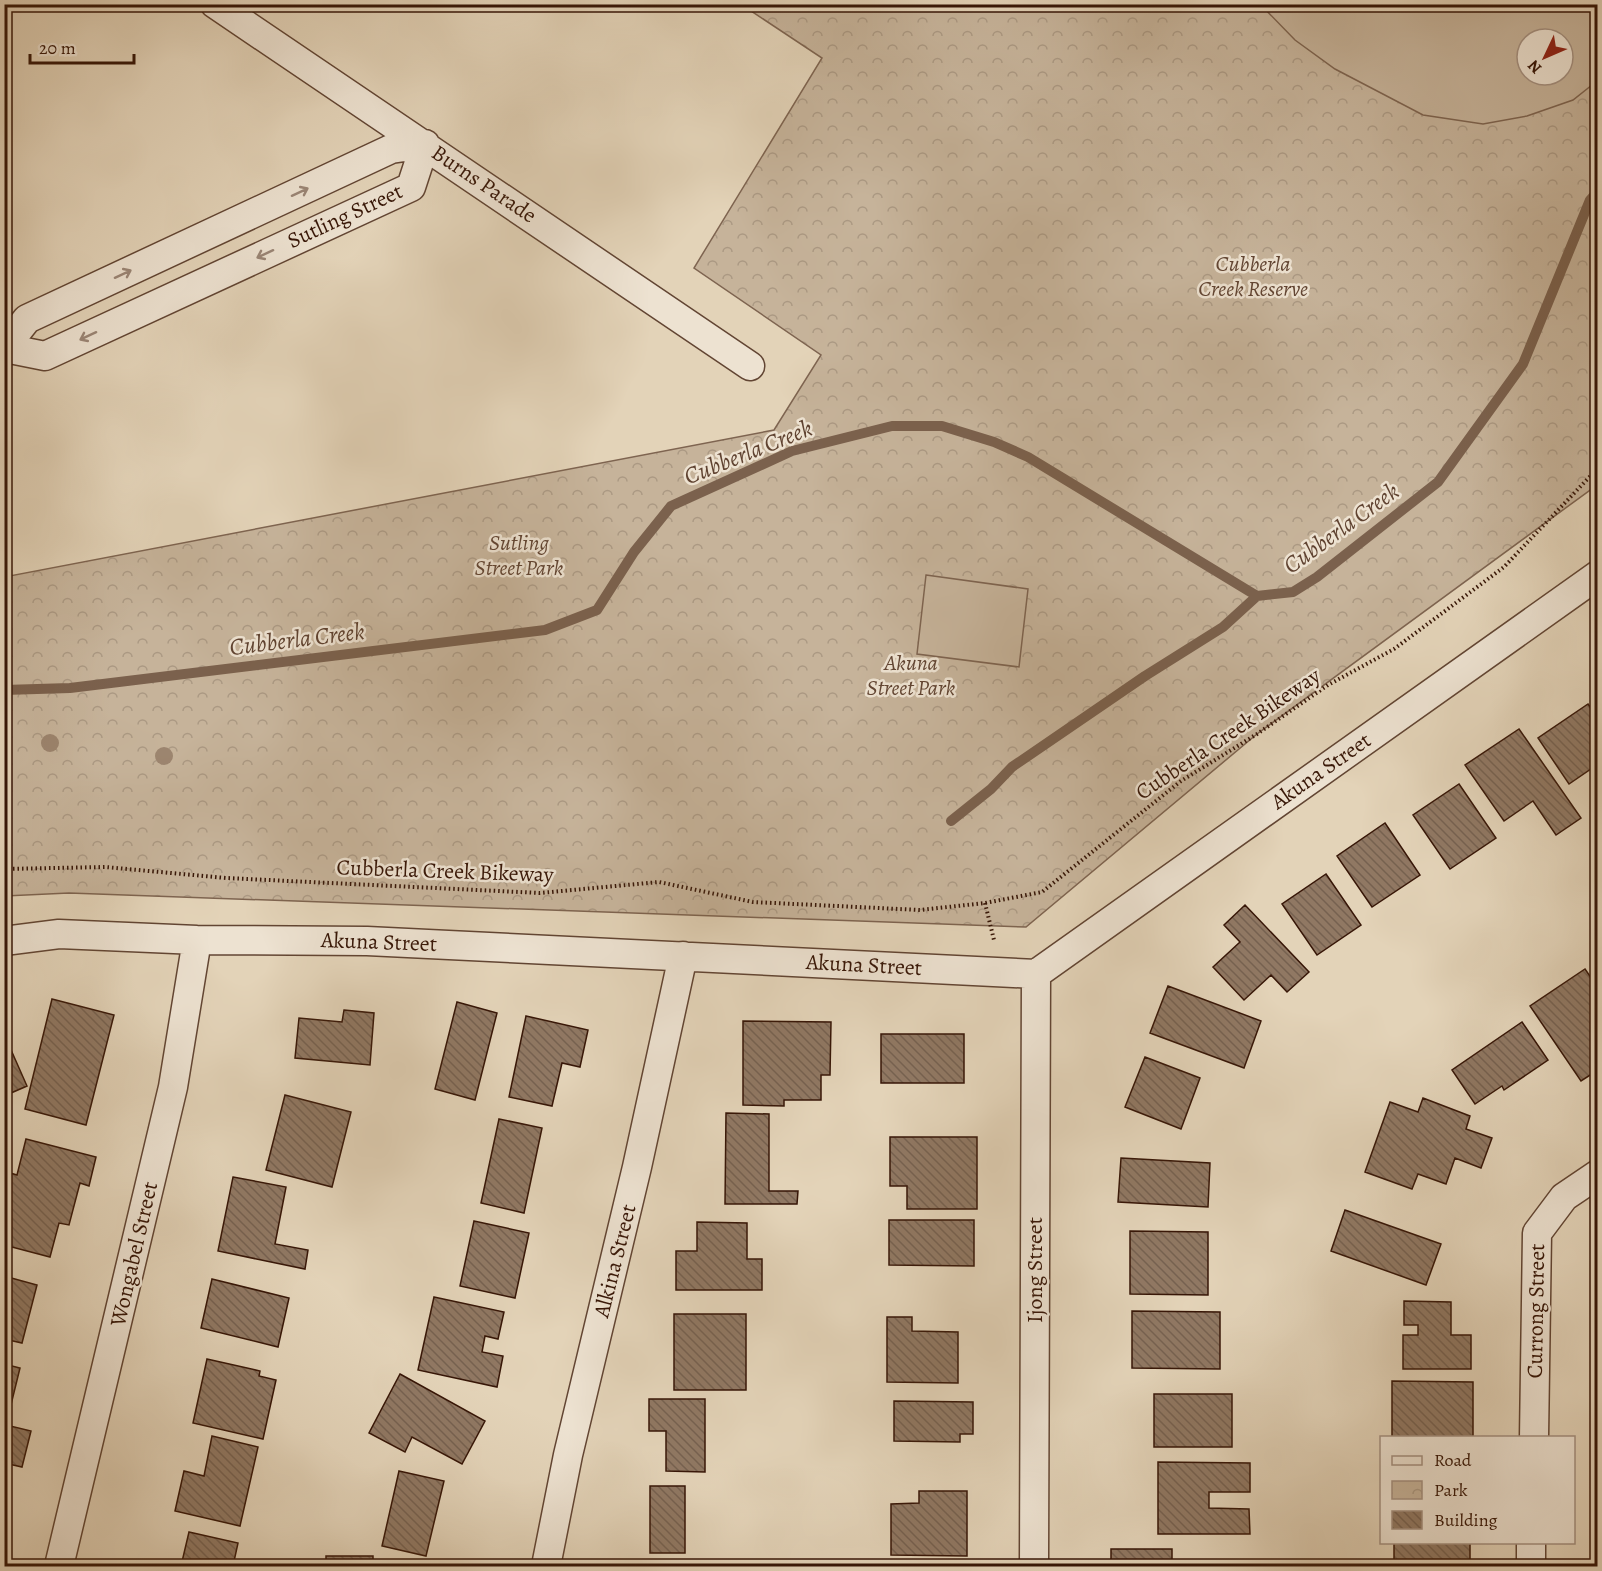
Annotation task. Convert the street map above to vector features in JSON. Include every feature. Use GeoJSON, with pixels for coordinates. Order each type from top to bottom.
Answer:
{"type":"FeatureCollection","features":[{"type":"Feature","properties":{"kind":"street","name":"Burns Parade"},"geometry":{"type":"LineString","coordinates":[[215,4],[750,366]]}},
{"type":"Feature","properties":{"kind":"street","name":"Sutling Street"},"geometry":{"type":"LineString","coordinates":[[424,144],[411,187],[45,356],[5,348],[27,319],[391,149],[424,144]]}},
{"type":"Feature","properties":{"kind":"street","name":"Akuna Street"},"geometry":{"type":"LineString","coordinates":[[4,941],[59,934],[197,940],[367,940],[1036,974],[1598,575]]}},
{"type":"Feature","properties":{"kind":"street","name":"Wongabel Street"},"geometry":{"type":"LineString","coordinates":[[59,1566],[173,1087],[197,940]]}},
{"type":"Feature","properties":{"kind":"street","name":"Alkina Street"},"geometry":{"type":"LineString","coordinates":[[546,1566],[568,1455],[637,1167],[683,956]]}},
{"type":"Feature","properties":{"kind":"street","name":"Ijong Street"},"geometry":{"type":"LineString","coordinates":[[1034,1566],[1036,974]]}},
{"type":"Feature","properties":{"kind":"street","name":"Currong Street"},"geometry":{"type":"LineString","coordinates":[[1533,1436],[1538,1233],[1564,1197],[1598,1174]]}},
{"type":"Feature","properties":{"kind":"street"},"geometry":{"type":"LineString","coordinates":[[1531,1566],[1532,1544]]}},
{"type":"Feature","properties":{"kind":"path","name":"Cubberla Creek Bikeway"},"geometry":{"type":"LineString","coordinates":[[4,869],[105,867],[226,878],[540,893],[659,882],[753,902],[920,910],[985,903],[1042,892],[1181,781],[1257,734],[1328,685],[1394,649],[1504,567],[1598,468]]}},
{"type":"Feature","properties":{"kind":"path"},"geometry":{"type":"LineString","coordinates":[[985,903],[995,946]]}},
{"type":"Feature","properties":{"kind":"green space"},"geometry":{"type":"Polygon","coordinates":[[[742,5],[1597,5],[1597,485],[1257,734],[1026,927],[69,893],[5,896],[4,577],[774,430],[821,355],[694,268],[822,58],[742,5]]]}},
{"type":"Feature","properties":{"kind":"green space"},"geometry":{"type":"Polygon","coordinates":[[[1261,5],[1597,5],[1597,81],[1573,100],[1527,116],[1483,124],[1423,115],[1335,69],[1295,40],[1261,5]]]}},
{"type":"Feature","properties":{"kind":"green space"},"geometry":{"type":"Polygon","coordinates":[[[926,575],[1028,589],[1019,667],[917,654],[926,575]]]}},
{"type":"Feature","properties":{"kind":"building"},"geometry":{"type":"Polygon","coordinates":[[[1588,704],[1598,718],[1598,764],[1569,784],[1538,738],[1588,704]]]}},
{"type":"Feature","properties":{"kind":"building"},"geometry":{"type":"Polygon","coordinates":[[[1519,729],[1581,818],[1556,835],[1533,801],[1504,821],[1465,765],[1519,729]]]}},
{"type":"Feature","properties":{"kind":"building"},"geometry":{"type":"Polygon","coordinates":[[[1459,784],[1496,838],[1450,869],[1413,815],[1459,784]]]}},
{"type":"Feature","properties":{"kind":"building"},"geometry":{"type":"Polygon","coordinates":[[[1385,823],[1420,875],[1372,907],[1337,856],[1385,823]]]}},
{"type":"Feature","properties":{"kind":"building"},"geometry":{"type":"Polygon","coordinates":[[[1326,874],[1361,925],[1317,955],[1282,904],[1326,874]]]}},
{"type":"Feature","properties":{"kind":"building"},"geometry":{"type":"Polygon","coordinates":[[[1245,905],[1309,972],[1287,992],[1271,975],[1244,1000],[1213,967],[1240,942],[1224,925],[1245,905]]]}},
{"type":"Feature","properties":{"kind":"building"},"geometry":{"type":"Polygon","coordinates":[[[1585,969],[1598,988],[1598,1070],[1581,1081],[1530,1006],[1585,969]]]}},
{"type":"Feature","properties":{"kind":"building"},"geometry":{"type":"Polygon","coordinates":[[[1168,986],[1261,1021],[1244,1068],[1150,1033],[1168,986]]]}},
{"type":"Feature","properties":{"kind":"building"},"geometry":{"type":"Polygon","coordinates":[[[52,999],[114,1015],[86,1125],[25,1109],[52,999]]]}},
{"type":"Feature","properties":{"kind":"building"},"geometry":{"type":"Polygon","coordinates":[[[457,1002],[497,1013],[475,1100],[435,1089],[457,1002]]]}},
{"type":"Feature","properties":{"kind":"building"},"geometry":{"type":"Polygon","coordinates":[[[344,1010],[374,1013],[370,1065],[295,1058],[299,1018],[342,1022],[344,1010]]]}},
{"type":"Feature","properties":{"kind":"building"},"geometry":{"type":"Polygon","coordinates":[[[526,1016],[588,1030],[580,1067],[562,1063],[552,1106],[509,1097],[526,1016]]]}},
{"type":"Feature","properties":{"kind":"building"},"geometry":{"type":"Polygon","coordinates":[[[743,1021],[831,1022],[830,1075],[821,1075],[821,1100],[784,1100],[784,1106],[743,1105],[743,1021]]]}},
{"type":"Feature","properties":{"kind":"building"},"geometry":{"type":"Polygon","coordinates":[[[1522,1022],[1548,1060],[1504,1090],[1502,1086],[1475,1104],[1452,1070],[1522,1022]]]}},
{"type":"Feature","properties":{"kind":"building"},"geometry":{"type":"Polygon","coordinates":[[[4,1034],[27,1086],[4,1096],[4,1034]]]}},
{"type":"Feature","properties":{"kind":"building"},"geometry":{"type":"Polygon","coordinates":[[[881,1034],[964,1034],[964,1083],[881,1083],[881,1034]]]}},
{"type":"Feature","properties":{"kind":"building"},"geometry":{"type":"Polygon","coordinates":[[[1145,1057],[1200,1078],[1181,1129],[1125,1107],[1145,1057]]]}},
{"type":"Feature","properties":{"kind":"building"},"geometry":{"type":"Polygon","coordinates":[[[285,1095],[351,1112],[332,1187],[266,1170],[285,1095]]]}},
{"type":"Feature","properties":{"kind":"building"},"geometry":{"type":"Polygon","coordinates":[[[1423,1098],[1470,1116],[1466,1129],[1492,1138],[1481,1168],[1455,1158],[1446,1184],[1418,1174],[1412,1189],[1365,1172],[1390,1102],[1418,1112],[1423,1098]]]}},
{"type":"Feature","properties":{"kind":"building"},"geometry":{"type":"Polygon","coordinates":[[[726,1113],[769,1114],[769,1191],[798,1191],[797,1204],[725,1204],[726,1113]]]}},
{"type":"Feature","properties":{"kind":"building"},"geometry":{"type":"Polygon","coordinates":[[[499,1119],[542,1128],[524,1213],[481,1203],[499,1119]]]}},
{"type":"Feature","properties":{"kind":"building"},"geometry":{"type":"Polygon","coordinates":[[[890,1137],[977,1137],[977,1209],[907,1209],[907,1186],[890,1186],[890,1137]]]}},
{"type":"Feature","properties":{"kind":"building"},"geometry":{"type":"Polygon","coordinates":[[[26,1139],[96,1157],[89,1186],[80,1183],[69,1225],[59,1223],[50,1257],[4,1245],[4,1184],[7,1172],[17,1175],[26,1139]]]}},
{"type":"Feature","properties":{"kind":"building"},"geometry":{"type":"Polygon","coordinates":[[[1121,1158],[1210,1163],[1208,1207],[1118,1202],[1121,1158]]]}},
{"type":"Feature","properties":{"kind":"building"},"geometry":{"type":"Polygon","coordinates":[[[233,1177],[286,1187],[275,1244],[308,1250],[305,1269],[218,1251],[233,1177]]]}},
{"type":"Feature","properties":{"kind":"building"},"geometry":{"type":"Polygon","coordinates":[[[1345,1210],[1441,1244],[1426,1285],[1331,1251],[1345,1210]]]}},
{"type":"Feature","properties":{"kind":"building"},"geometry":{"type":"Polygon","coordinates":[[[889,1220],[974,1220],[974,1266],[889,1265],[889,1220]]]}},
{"type":"Feature","properties":{"kind":"building"},"geometry":{"type":"Polygon","coordinates":[[[474,1221],[529,1233],[515,1298],[460,1286],[474,1221]]]}},
{"type":"Feature","properties":{"kind":"building"},"geometry":{"type":"Polygon","coordinates":[[[697,1222],[747,1223],[747,1259],[762,1259],[762,1290],[676,1290],[676,1251],[697,1251],[697,1222]]]}},
{"type":"Feature","properties":{"kind":"building"},"geometry":{"type":"Polygon","coordinates":[[[1130,1231],[1208,1232],[1208,1295],[1130,1294],[1130,1231]]]}},
{"type":"Feature","properties":{"kind":"building"},"geometry":{"type":"Polygon","coordinates":[[[4,1276],[37,1285],[22,1343],[4,1339],[4,1276]]]}},
{"type":"Feature","properties":{"kind":"building"},"geometry":{"type":"Polygon","coordinates":[[[212,1279],[289,1298],[278,1347],[201,1328],[212,1279]]]}},
{"type":"Feature","properties":{"kind":"building"},"geometry":{"type":"Polygon","coordinates":[[[434,1297],[504,1312],[498,1339],[485,1336],[482,1352],[503,1356],[497,1387],[418,1370],[434,1297]]]}},
{"type":"Feature","properties":{"kind":"building"},"geometry":{"type":"Polygon","coordinates":[[[1404,1301],[1451,1302],[1451,1335],[1471,1335],[1471,1369],[1403,1369],[1403,1335],[1418,1335],[1418,1325],[1404,1325],[1404,1301]]]}},
{"type":"Feature","properties":{"kind":"building"},"geometry":{"type":"Polygon","coordinates":[[[1132,1311],[1220,1312],[1220,1369],[1132,1368],[1132,1311]]]}},
{"type":"Feature","properties":{"kind":"building"},"geometry":{"type":"Polygon","coordinates":[[[674,1314],[746,1314],[746,1390],[674,1390],[674,1314]]]}},
{"type":"Feature","properties":{"kind":"building"},"geometry":{"type":"Polygon","coordinates":[[[887,1317],[912,1317],[912,1331],[958,1332],[958,1383],[887,1382],[887,1317]]]}},
{"type":"Feature","properties":{"kind":"building"},"geometry":{"type":"Polygon","coordinates":[[[207,1359],[260,1371],[259,1376],[276,1380],[263,1439],[193,1423],[207,1359]]]}},
{"type":"Feature","properties":{"kind":"building"},"geometry":{"type":"Polygon","coordinates":[[[4,1364],[20,1368],[6,1425],[31,1431],[22,1467],[4,1463],[4,1364]]]}},
{"type":"Feature","properties":{"kind":"building"},"geometry":{"type":"Polygon","coordinates":[[[400,1374],[485,1421],[462,1464],[412,1437],[405,1452],[369,1433],[400,1374]]]}},
{"type":"Feature","properties":{"kind":"building"},"geometry":{"type":"Polygon","coordinates":[[[1392,1381],[1473,1382],[1473,1436],[1392,1436],[1392,1381]]]}},
{"type":"Feature","properties":{"kind":"building"},"geometry":{"type":"Polygon","coordinates":[[[1154,1394],[1232,1394],[1232,1447],[1154,1447],[1154,1394]]]}},
{"type":"Feature","properties":{"kind":"building"},"geometry":{"type":"Polygon","coordinates":[[[649,1399],[705,1399],[705,1472],[666,1471],[666,1431],[649,1431],[649,1399]]]}},
{"type":"Feature","properties":{"kind":"building"},"geometry":{"type":"Polygon","coordinates":[[[894,1401],[973,1402],[973,1434],[960,1434],[960,1442],[894,1441],[894,1401]]]}},
{"type":"Feature","properties":{"kind":"building"},"geometry":{"type":"Polygon","coordinates":[[[212,1436],[258,1447],[240,1526],[175,1511],[184,1471],[204,1476],[212,1436]]]}},
{"type":"Feature","properties":{"kind":"building"},"geometry":{"type":"Polygon","coordinates":[[[1158,1462],[1250,1463],[1250,1492],[1209,1492],[1209,1508],[1249,1509],[1250,1534],[1158,1534],[1158,1462]]]}},
{"type":"Feature","properties":{"kind":"building"},"geometry":{"type":"Polygon","coordinates":[[[399,1471],[444,1481],[426,1556],[382,1546],[399,1471]]]}},
{"type":"Feature","properties":{"kind":"building"},"geometry":{"type":"Polygon","coordinates":[[[650,1486],[685,1486],[685,1553],[650,1553],[650,1486]]]}},
{"type":"Feature","properties":{"kind":"building"},"geometry":{"type":"Polygon","coordinates":[[[919,1491],[967,1491],[967,1556],[891,1555],[891,1504],[919,1503],[919,1491]]]}},
{"type":"Feature","properties":{"kind":"building"},"geometry":{"type":"Polygon","coordinates":[[[189,1532],[238,1543],[233,1566],[181,1566],[189,1532]]]}},
{"type":"Feature","properties":{"kind":"building"},"geometry":{"type":"Polygon","coordinates":[[[1394,1544],[1470,1544],[1470,1566],[1382,1566],[1394,1565],[1394,1544]]]}},
{"type":"Feature","properties":{"kind":"building"},"geometry":{"type":"Polygon","coordinates":[[[1111,1549],[1172,1549],[1172,1566],[1111,1566],[1111,1549]]]}},
{"type":"Feature","properties":{"kind":"building"},"geometry":{"type":"Polygon","coordinates":[[[326,1556],[373,1556],[373,1566],[326,1566],[326,1556]]]}},
{"type":"Feature","properties":{"kind":"waterway","name":"Cubberla Creek"},"geometry":{"type":"LineString","coordinates":[[4,690],[70,688],[545,630],[597,610],[634,552],[671,506],[792,451],[892,426],[942,426],[994,442],[1028,457],[1257,596],[1293,592],[1317,577],[1438,482],[1523,364],[1590,200],[1598,191]]}},
{"type":"Feature","properties":{"kind":"waterway"},"geometry":{"type":"LineString","coordinates":[[951,821],[991,789],[1012,767],[1145,676],[1223,627],[1257,596]]}},
{"type":"Feature","properties":{"kind":"park label","name":"Cubberla Creek Reserve"},"geometry":{"type":"Point","coordinates":[1253,276]}},
{"type":"Feature","properties":{"kind":"park label","name":"Sutling Street Park"},"geometry":{"type":"Point","coordinates":[519,556]}},
{"type":"Feature","properties":{"kind":"park label","name":"Akuna Street Park"},"geometry":{"type":"Point","coordinates":[911,676]}}]}
